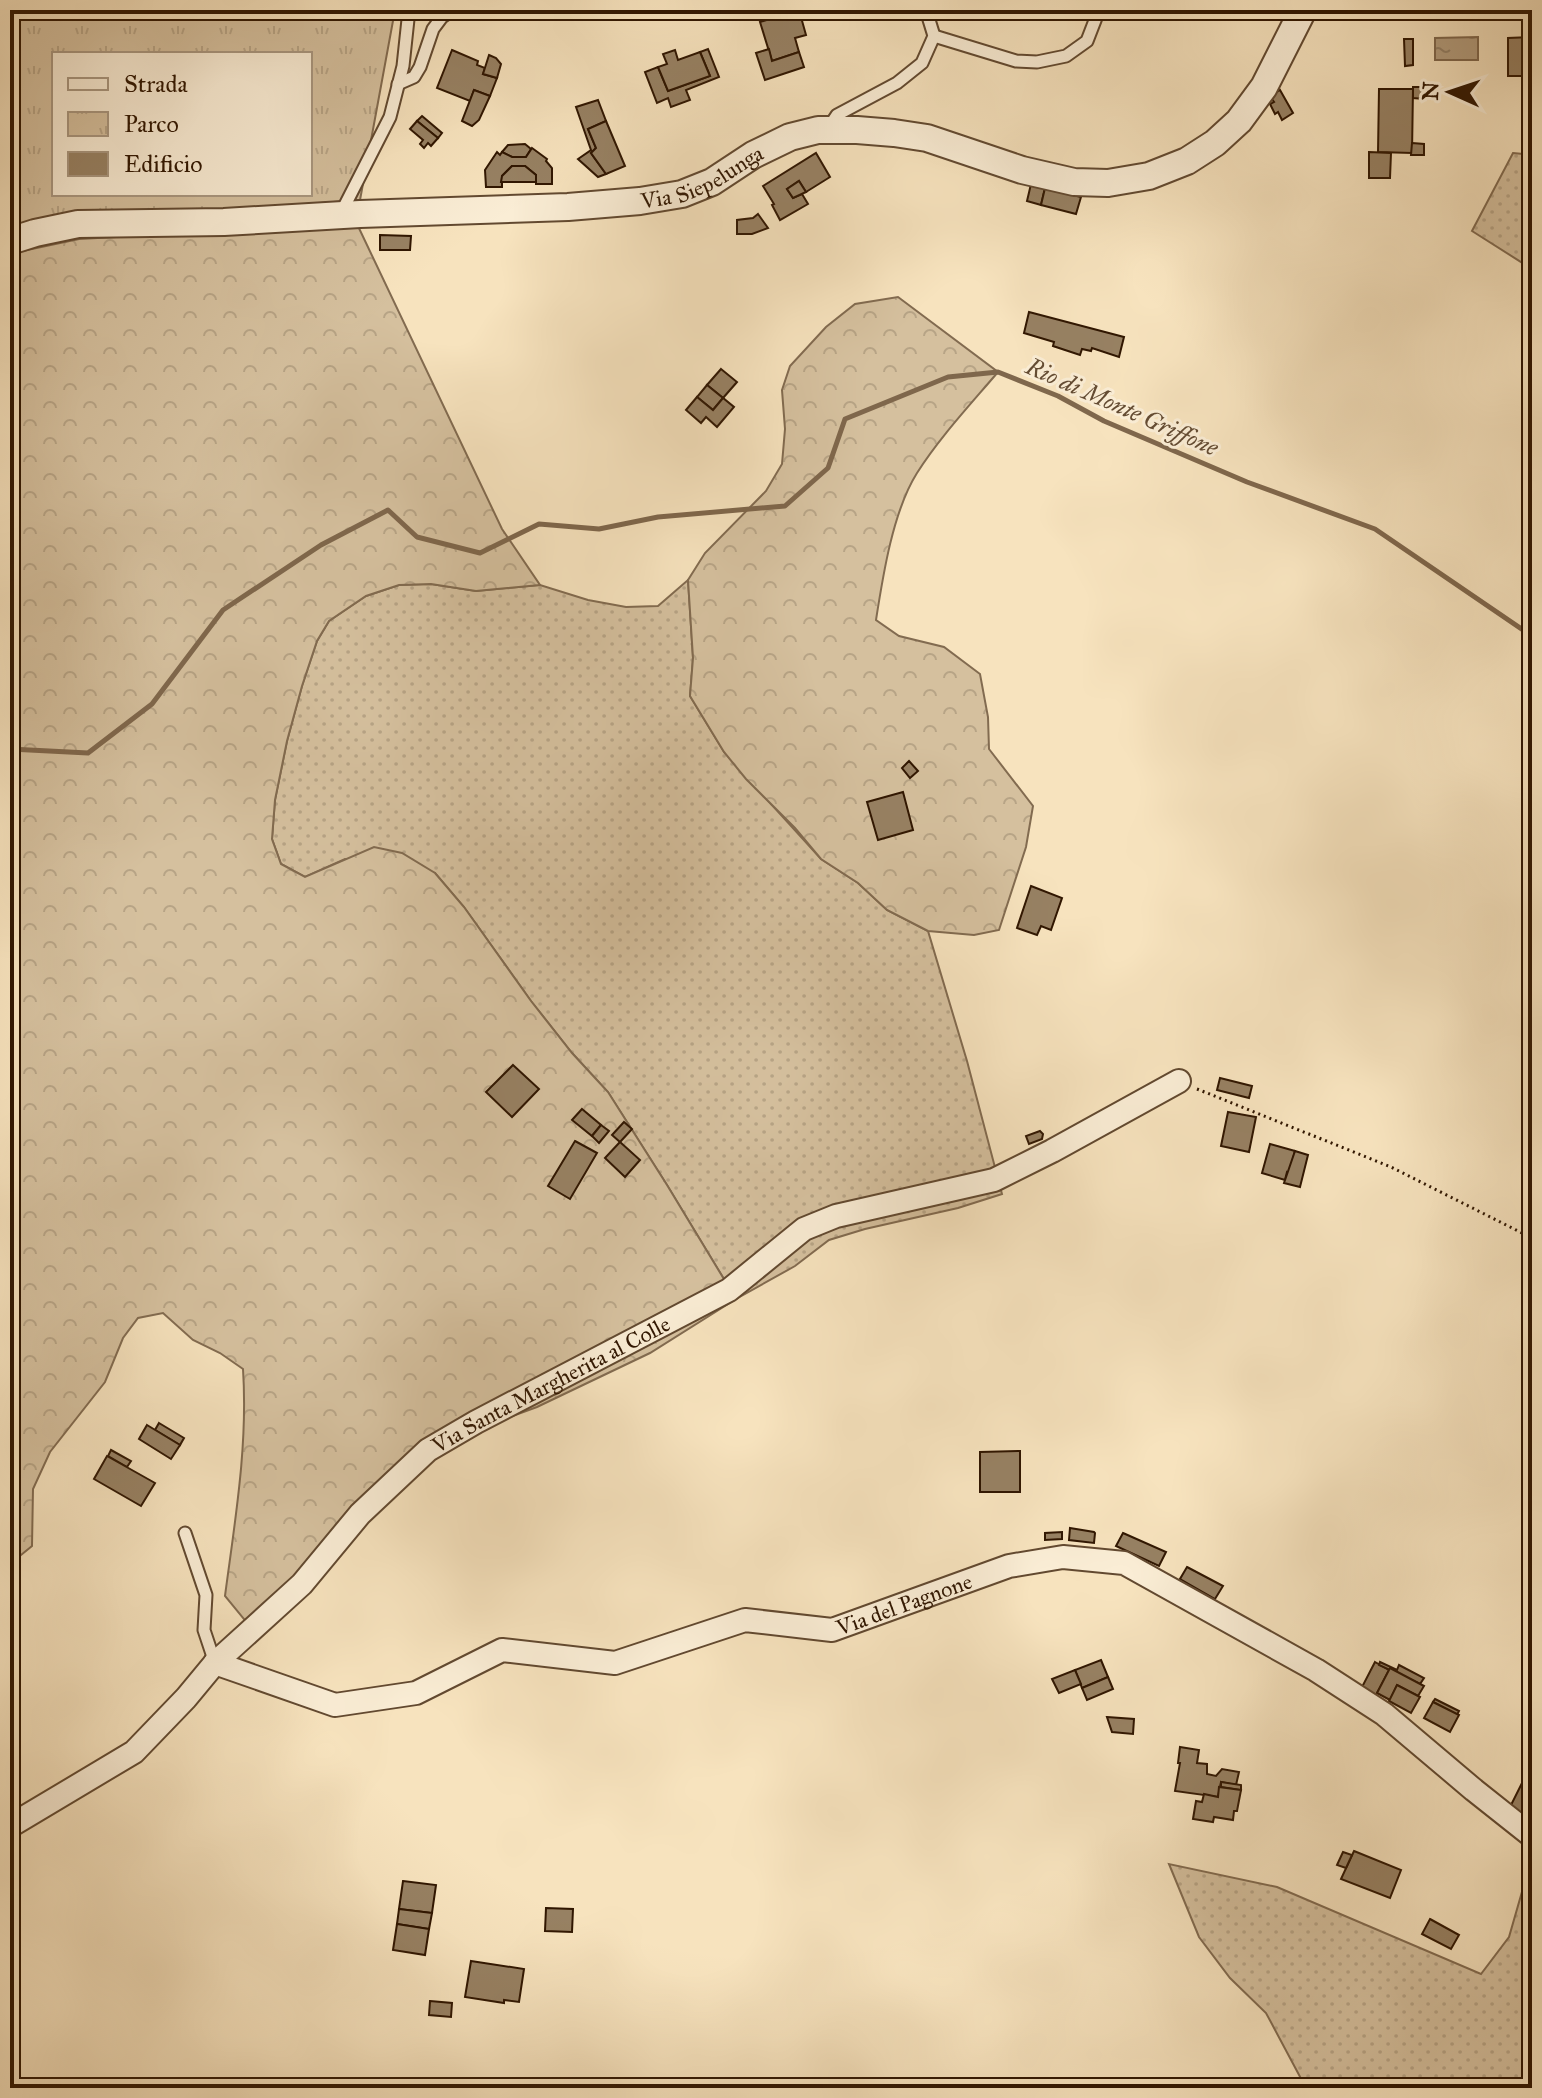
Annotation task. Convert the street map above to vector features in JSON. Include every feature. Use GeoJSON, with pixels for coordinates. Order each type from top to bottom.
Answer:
{"type":"FeatureCollection","features":[{"type":"Feature","properties":{"kind":"street","name":"Via Siepelunga"},"geometry":{"type":"LineString","coordinates":[[10,241],[78,224],[224,222],[640,201],[682,194],[712,182],[753,155],[790,137],[818,130],[894,133],[927,138],[1022,170],[1074,182],[1108,183],[1149,176],[1187,161],[1215,143],[1239,121],[1264,87],[1303,10]]}},
{"type":"Feature","properties":{"kind":"street","name":"Via Santa Margherita al Colle"},"geometry":{"type":"LineString","coordinates":[[10,1826],[134,1752],[215,1663],[302,1584],[360,1514],[428,1450],[729,1290],[804,1229],[836,1216],[994,1180],[1179,1081]]}},
{"type":"Feature","properties":{"kind":"street","name":"Via del Pagnone"},"geometry":{"type":"LineString","coordinates":[[215,1663],[335,1705],[416,1693],[502,1650],[615,1663],[745,1620],[832,1630],[1009,1566],[1063,1557],[1124,1563],[1316,1670],[1384,1714],[1532,1836]]}},
{"type":"Feature","properties":{"kind":"lane"},"geometry":{"type":"LineString","coordinates":[[339,215],[390,117],[403,66],[409,10]]}},
{"type":"Feature","properties":{"kind":"lane"},"geometry":{"type":"LineString","coordinates":[[398,84],[414,77],[433,29],[452,10]]}},
{"type":"Feature","properties":{"kind":"lane"},"geometry":{"type":"LineString","coordinates":[[827,130],[837,115],[897,83],[922,63],[934,36],[926,10]]}},
{"type":"Feature","properties":{"kind":"lane"},"geometry":{"type":"LineString","coordinates":[[934,36],[1016,61],[1037,62],[1066,56],[1087,41],[1099,10]]}},
{"type":"Feature","properties":{"kind":"lane"},"geometry":{"type":"LineString","coordinates":[[185,1533],[206,1595],[204,1630],[215,1663]]}},
{"type":"Feature","properties":{"kind":"path"},"geometry":{"type":"LineString","coordinates":[[1179,1081],[1391,1167],[1532,1238]]}},
{"type":"Feature","properties":{"kind":"green space"},"geometry":{"type":"Polygon","coordinates":[[[10,10],[395,10],[360,200],[10,230],[10,10]]]}},
{"type":"Feature","properties":{"kind":"green space"},"geometry":{"type":"Polygon","coordinates":[[[1513,153],[1532,155],[1532,269],[1472,231],[1513,153]]]}},
{"type":"Feature","properties":{"kind":"green space"},"geometry":{"type":"Polygon","coordinates":[[[357,224],[502,529],[540,585],[476,591],[431,584],[399,585],[366,596],[329,621],[317,641],[287,741],[275,800],[272,839],[281,864],[305,877],[374,847],[402,853],[435,873],[464,907],[572,1053],[608,1092],[736,1299],[650,1353],[537,1407],[427,1451],[257,1635],[225,1596],[242,1455],[243,1369],[193,1340],[163,1313],[138,1318],[123,1338],[105,1382],[50,1452],[33,1489],[32,1546],[10,1564],[10,831],[17,769],[10,764],[10,265],[13,253],[79,239],[357,224]]]}},
{"type":"Feature","properties":{"kind":"green space"},"geometry":{"type":"Polygon","coordinates":[[[898,297],[998,372],[935,447],[909,488],[890,544],[876,620],[899,636],[944,647],[980,674],[988,717],[989,749],[1033,806],[1026,847],[999,930],[974,935],[928,931],[887,910],[858,883],[821,859],[724,752],[690,696],[693,658],[688,580],[705,553],[766,491],[782,464],[785,429],[782,390],[790,366],[826,327],[855,304],[898,297]]]}},
{"type":"Feature","properties":{"kind":"green space"},"geometry":{"type":"Polygon","coordinates":[[[688,580],[693,658],[690,696],[724,752],[821,859],[858,883],[887,910],[928,931],[1002,1194],[829,1240],[795,1266],[736,1299],[608,1092],[572,1053],[464,907],[435,873],[345,859],[305,877],[281,864],[272,839],[275,800],[287,741],[317,641],[329,621],[366,596],[399,585],[431,584],[476,591],[540,585],[588,600],[626,607],[658,606],[688,580]]]}},
{"type":"Feature","properties":{"kind":"green space"},"geometry":{"type":"Polygon","coordinates":[[[1532,1857],[1532,2088],[1306,2088],[1266,2013],[1230,1978],[1199,1937],[1169,1864],[1277,1887],[1481,1974],[1509,1937],[1532,1857]]]}},
{"type":"Feature","properties":{"kind":"water"},"geometry":{"type":"Polygon","coordinates":[[[1478,37],[1478,60],[1435,60],[1435,38],[1478,37]]]}},
{"type":"Feature","properties":{"kind":"building"},"geometry":{"type":"Polygon","coordinates":[[[799,10],[806,35],[795,38],[799,52],[772,61],[760,22],[799,10]]]}},
{"type":"Feature","properties":{"kind":"building"},"geometry":{"type":"Polygon","coordinates":[[[1532,37],[1532,58],[1527,58],[1528,76],[1508,76],[1508,38],[1532,37]]]}},
{"type":"Feature","properties":{"kind":"building"},"geometry":{"type":"Polygon","coordinates":[[[1404,39],[1413,39],[1413,65],[1405,66],[1404,39]]]}},
{"type":"Feature","properties":{"kind":"building"},"geometry":{"type":"Polygon","coordinates":[[[708,49],[719,77],[686,90],[690,100],[671,107],[668,98],[657,103],[645,72],[658,67],[668,91],[710,76],[700,52],[708,49]]]}},
{"type":"Feature","properties":{"kind":"building"},"geometry":{"type":"Polygon","coordinates":[[[769,49],[772,61],[799,52],[804,67],[765,80],[756,53],[769,49]]]}},
{"type":"Feature","properties":{"kind":"building"},"geometry":{"type":"Polygon","coordinates":[[[452,50],[478,61],[477,65],[485,68],[483,74],[497,78],[490,96],[474,90],[470,101],[437,88],[452,50]]]}},
{"type":"Feature","properties":{"kind":"building"},"geometry":{"type":"Polygon","coordinates":[[[675,50],[678,60],[700,52],[710,76],[668,91],[658,67],[667,64],[663,54],[675,50]]]}},
{"type":"Feature","properties":{"kind":"building"},"geometry":{"type":"Polygon","coordinates":[[[489,55],[501,64],[497,78],[483,74],[489,55]]]}},
{"type":"Feature","properties":{"kind":"building"},"geometry":{"type":"Polygon","coordinates":[[[1413,87],[1424,87],[1424,99],[1413,98],[1413,87]]]}},
{"type":"Feature","properties":{"kind":"building"},"geometry":{"type":"Polygon","coordinates":[[[1379,89],[1413,89],[1412,153],[1378,152],[1379,89]]]}},
{"type":"Feature","properties":{"kind":"building"},"geometry":{"type":"Polygon","coordinates":[[[474,90],[490,96],[479,120],[472,126],[462,121],[474,90]]]}},
{"type":"Feature","properties":{"kind":"building"},"geometry":{"type":"Polygon","coordinates":[[[1280,90],[1293,113],[1282,120],[1270,104],[1274,102],[1272,95],[1280,90]]]}},
{"type":"Feature","properties":{"kind":"building"},"geometry":{"type":"Polygon","coordinates":[[[598,100],[606,121],[588,129],[596,148],[591,153],[606,174],[598,177],[578,159],[591,150],[576,107],[598,100]]]}},
{"type":"Feature","properties":{"kind":"building"},"geometry":{"type":"Polygon","coordinates":[[[422,116],[442,133],[438,138],[417,121],[422,116]]]}},
{"type":"Feature","properties":{"kind":"building"},"geometry":{"type":"Polygon","coordinates":[[[417,121],[438,138],[431,146],[428,143],[424,148],[420,144],[423,140],[410,129],[417,121]]]}},
{"type":"Feature","properties":{"kind":"building"},"geometry":{"type":"Polygon","coordinates":[[[606,121],[625,166],[606,174],[591,153],[596,148],[588,129],[606,121]]]}},
{"type":"Feature","properties":{"kind":"building"},"geometry":{"type":"Polygon","coordinates":[[[1412,143],[1424,144],[1424,155],[1411,155],[1412,143]]]}},
{"type":"Feature","properties":{"kind":"building"},"geometry":{"type":"Polygon","coordinates":[[[525,144],[531,149],[526,157],[512,157],[502,152],[508,145],[525,144]]]}},
{"type":"Feature","properties":{"kind":"building"},"geometry":{"type":"Polygon","coordinates":[[[532,148],[547,159],[552,168],[552,184],[536,184],[536,175],[525,166],[512,166],[502,176],[502,187],[486,187],[485,170],[497,152],[500,155],[502,152],[512,157],[526,157],[532,148]]]}},
{"type":"Feature","properties":{"kind":"building"},"geometry":{"type":"Polygon","coordinates":[[[1369,152],[1391,153],[1390,178],[1369,178],[1369,152]]]}},
{"type":"Feature","properties":{"kind":"building"},"geometry":{"type":"Polygon","coordinates":[[[816,153],[830,177],[806,192],[799,181],[787,189],[793,198],[802,194],[808,204],[780,220],[763,186],[816,153]]]}},
{"type":"Feature","properties":{"kind":"building"},"geometry":{"type":"Polygon","coordinates":[[[512,166],[525,166],[536,175],[536,182],[501,182],[502,176],[512,166]]]}},
{"type":"Feature","properties":{"kind":"building"},"geometry":{"type":"Polygon","coordinates":[[[799,181],[806,192],[793,198],[787,189],[799,181]]]}},
{"type":"Feature","properties":{"kind":"building"},"geometry":{"type":"Polygon","coordinates":[[[1031,184],[1045,188],[1041,205],[1027,201],[1031,184]]]}},
{"type":"Feature","properties":{"kind":"building"},"geometry":{"type":"Polygon","coordinates":[[[1045,188],[1081,197],[1076,214],[1041,205],[1045,188]]]}},
{"type":"Feature","properties":{"kind":"building"},"geometry":{"type":"Polygon","coordinates":[[[758,214],[768,228],[752,234],[737,234],[737,220],[753,218],[758,214]]]}},
{"type":"Feature","properties":{"kind":"building"},"geometry":{"type":"Polygon","coordinates":[[[380,235],[411,236],[410,250],[380,250],[380,235]]]}},
{"type":"Feature","properties":{"kind":"building"},"geometry":{"type":"Polygon","coordinates":[[[1029,312],[1124,337],[1119,357],[1092,348],[1091,351],[1082,349],[1080,355],[1053,346],[1054,342],[1024,333],[1029,312]]]}},
{"type":"Feature","properties":{"kind":"building"},"geometry":{"type":"Polygon","coordinates":[[[721,369],[737,382],[723,398],[707,385],[721,369]]]}},
{"type":"Feature","properties":{"kind":"building"},"geometry":{"type":"Polygon","coordinates":[[[707,385],[723,398],[713,410],[697,397],[707,385]]]}},
{"type":"Feature","properties":{"kind":"building"},"geometry":{"type":"Polygon","coordinates":[[[697,397],[713,410],[723,398],[734,407],[717,427],[706,417],[701,423],[686,410],[697,397]]]}},
{"type":"Feature","properties":{"kind":"building"},"geometry":{"type":"Polygon","coordinates":[[[909,761],[918,771],[910,778],[902,768],[909,761]]]}},
{"type":"Feature","properties":{"kind":"building"},"geometry":{"type":"Polygon","coordinates":[[[903,792],[913,830],[878,840],[867,802],[903,792]]]}},
{"type":"Feature","properties":{"kind":"building"},"geometry":{"type":"Polygon","coordinates":[[[1031,886],[1062,898],[1051,930],[1041,926],[1037,935],[1017,928],[1031,886]]]}},
{"type":"Feature","properties":{"kind":"building"},"geometry":{"type":"Polygon","coordinates":[[[513,1065],[539,1089],[512,1117],[486,1092],[513,1065]]]}},
{"type":"Feature","properties":{"kind":"building"},"geometry":{"type":"Polygon","coordinates":[[[1220,1078],[1252,1086],[1249,1098],[1217,1090],[1220,1078]]]}},
{"type":"Feature","properties":{"kind":"building"},"geometry":{"type":"Polygon","coordinates":[[[582,1109],[601,1125],[592,1136],[572,1120],[582,1109]]]}},
{"type":"Feature","properties":{"kind":"building"},"geometry":{"type":"Polygon","coordinates":[[[1228,1112],[1256,1117],[1249,1152],[1221,1146],[1228,1112]]]}},
{"type":"Feature","properties":{"kind":"building"},"geometry":{"type":"Polygon","coordinates":[[[624,1122],[632,1129],[620,1142],[612,1135],[624,1122]]]}},
{"type":"Feature","properties":{"kind":"building"},"geometry":{"type":"Polygon","coordinates":[[[601,1125],[609,1131],[599,1143],[592,1136],[601,1125]]]}},
{"type":"Feature","properties":{"kind":"building"},"geometry":{"type":"Polygon","coordinates":[[[1040,1131],[1042,1139],[1029,1144],[1026,1136],[1040,1131]]]}},
{"type":"Feature","properties":{"kind":"building"},"geometry":{"type":"Polygon","coordinates":[[[575,1141],[597,1153],[570,1199],[548,1186],[575,1141]]]}},
{"type":"Feature","properties":{"kind":"building"},"geometry":{"type":"Polygon","coordinates":[[[620,1142],[640,1160],[625,1177],[605,1158],[620,1142]]]}},
{"type":"Feature","properties":{"kind":"building"},"geometry":{"type":"Polygon","coordinates":[[[1270,1144],[1295,1151],[1285,1180],[1262,1173],[1270,1144]]]}},
{"type":"Feature","properties":{"kind":"building"},"geometry":{"type":"Polygon","coordinates":[[[1295,1151],[1308,1155],[1300,1187],[1284,1183],[1295,1151]]]}},
{"type":"Feature","properties":{"kind":"building"},"geometry":{"type":"Polygon","coordinates":[[[159,1423],[184,1438],[180,1445],[155,1430],[159,1423]]]}},
{"type":"Feature","properties":{"kind":"building"},"geometry":{"type":"Polygon","coordinates":[[[147,1425],[180,1445],[171,1459],[139,1439],[147,1425]]]}},
{"type":"Feature","properties":{"kind":"building"},"geometry":{"type":"Polygon","coordinates":[[[111,1450],[131,1461],[127,1467],[108,1456],[111,1450]]]}},
{"type":"Feature","properties":{"kind":"building"},"geometry":{"type":"Polygon","coordinates":[[[1020,1451],[1020,1492],[980,1492],[980,1452],[1020,1451]]]}},
{"type":"Feature","properties":{"kind":"building"},"geometry":{"type":"Polygon","coordinates":[[[107,1456],[155,1483],[141,1506],[94,1479],[107,1456]]]}},
{"type":"Feature","properties":{"kind":"building"},"geometry":{"type":"Polygon","coordinates":[[[1070,1528],[1094,1532],[1094,1543],[1069,1540],[1070,1528]]]}},
{"type":"Feature","properties":{"kind":"building"},"geometry":{"type":"Polygon","coordinates":[[[1062,1532],[1062,1539],[1045,1540],[1045,1533],[1062,1532]]]}},
{"type":"Feature","properties":{"kind":"building"},"geometry":{"type":"Polygon","coordinates":[[[1123,1533],[1166,1552],[1159,1566],[1116,1546],[1123,1533]]]}},
{"type":"Feature","properties":{"kind":"building"},"geometry":{"type":"Polygon","coordinates":[[[1187,1567],[1223,1586],[1215,1599],[1180,1579],[1187,1567]]]}},
{"type":"Feature","properties":{"kind":"building"},"geometry":{"type":"Polygon","coordinates":[[[1101,1660],[1108,1677],[1082,1688],[1075,1670],[1101,1660]]]}},
{"type":"Feature","properties":{"kind":"building"},"geometry":{"type":"Polygon","coordinates":[[[1375,1662],[1389,1670],[1376,1695],[1362,1687],[1375,1662]]]}},
{"type":"Feature","properties":{"kind":"building"},"geometry":{"type":"Polygon","coordinates":[[[1380,1662],[1397,1670],[1399,1665],[1424,1678],[1420,1684],[1379,1665],[1380,1662]]]}},
{"type":"Feature","properties":{"kind":"building"},"geometry":{"type":"Polygon","coordinates":[[[1390,1668],[1424,1686],[1418,1696],[1397,1685],[1390,1700],[1377,1693],[1390,1668]]]}},
{"type":"Feature","properties":{"kind":"building"},"geometry":{"type":"Polygon","coordinates":[[[1075,1670],[1081,1684],[1059,1693],[1052,1679],[1075,1670]]]}},
{"type":"Feature","properties":{"kind":"building"},"geometry":{"type":"Polygon","coordinates":[[[1108,1677],[1113,1689],[1087,1700],[1082,1688],[1108,1677]]]}},
{"type":"Feature","properties":{"kind":"building"},"geometry":{"type":"Polygon","coordinates":[[[1397,1685],[1420,1697],[1411,1713],[1389,1701],[1397,1685]]]}},
{"type":"Feature","properties":{"kind":"building"},"geometry":{"type":"Polygon","coordinates":[[[1435,1699],[1459,1711],[1457,1715],[1433,1702],[1435,1699]]]}},
{"type":"Feature","properties":{"kind":"building"},"geometry":{"type":"Polygon","coordinates":[[[1433,1702],[1459,1715],[1450,1732],[1424,1718],[1433,1702]]]}},
{"type":"Feature","properties":{"kind":"building"},"geometry":{"type":"Polygon","coordinates":[[[1107,1717],[1134,1719],[1133,1734],[1112,1732],[1107,1717]]]}},
{"type":"Feature","properties":{"kind":"building"},"geometry":{"type":"Polygon","coordinates":[[[1180,1747],[1199,1750],[1197,1763],[1207,1764],[1207,1774],[1216,1776],[1222,1769],[1239,1772],[1236,1785],[1221,1782],[1218,1797],[1175,1791],[1180,1747]]]}},
{"type":"Feature","properties":{"kind":"building"},"geometry":{"type":"Polygon","coordinates":[[[1524,1779],[1532,1783],[1532,1821],[1509,1809],[1524,1779]]]}},
{"type":"Feature","properties":{"kind":"building"},"geometry":{"type":"Polygon","coordinates":[[[1221,1782],[1241,1785],[1241,1790],[1221,1787],[1221,1782]]]}},
{"type":"Feature","properties":{"kind":"building"},"geometry":{"type":"Polygon","coordinates":[[[1219,1787],[1241,1790],[1233,1820],[1214,1817],[1213,1822],[1193,1819],[1196,1801],[1202,1802],[1204,1794],[1218,1797],[1219,1787]]]}},
{"type":"Feature","properties":{"kind":"building"},"geometry":{"type":"Polygon","coordinates":[[[1354,1851],[1401,1870],[1390,1898],[1341,1879],[1354,1851]]]}},
{"type":"Feature","properties":{"kind":"building"},"geometry":{"type":"Polygon","coordinates":[[[1343,1852],[1352,1855],[1346,1868],[1337,1865],[1343,1852]]]}},
{"type":"Feature","properties":{"kind":"building"},"geometry":{"type":"Polygon","coordinates":[[[403,1881],[436,1885],[432,1913],[399,1909],[403,1881]]]}},
{"type":"Feature","properties":{"kind":"building"},"geometry":{"type":"Polygon","coordinates":[[[546,1908],[573,1909],[572,1932],[545,1931],[546,1908]]]}},
{"type":"Feature","properties":{"kind":"building"},"geometry":{"type":"Polygon","coordinates":[[[399,1909],[432,1913],[429,1929],[397,1924],[399,1909]]]}},
{"type":"Feature","properties":{"kind":"building"},"geometry":{"type":"Polygon","coordinates":[[[1430,1919],[1459,1935],[1451,1949],[1422,1934],[1430,1919]]]}},
{"type":"Feature","properties":{"kind":"building"},"geometry":{"type":"Polygon","coordinates":[[[397,1924],[429,1929],[425,1955],[393,1950],[397,1924]]]}},
{"type":"Feature","properties":{"kind":"building"},"geometry":{"type":"Polygon","coordinates":[[[471,1961],[524,1969],[519,2002],[465,1997],[471,1961]]]}},
{"type":"Feature","properties":{"kind":"building"},"geometry":{"type":"Polygon","coordinates":[[[430,2001],[452,2003],[451,2017],[429,2015],[430,2001]]]}},
{"type":"Feature","properties":{"kind":"waterway","name":"Rio di Monte Griffone"},"geometry":{"type":"LineString","coordinates":[[10,749],[88,753],[152,704],[223,610],[321,545],[388,510],[417,537],[480,553],[539,524],[599,529],[658,517],[785,506],[828,468],[845,419],[948,377],[998,372],[1247,482],[1375,529],[1532,636]]}}]}
